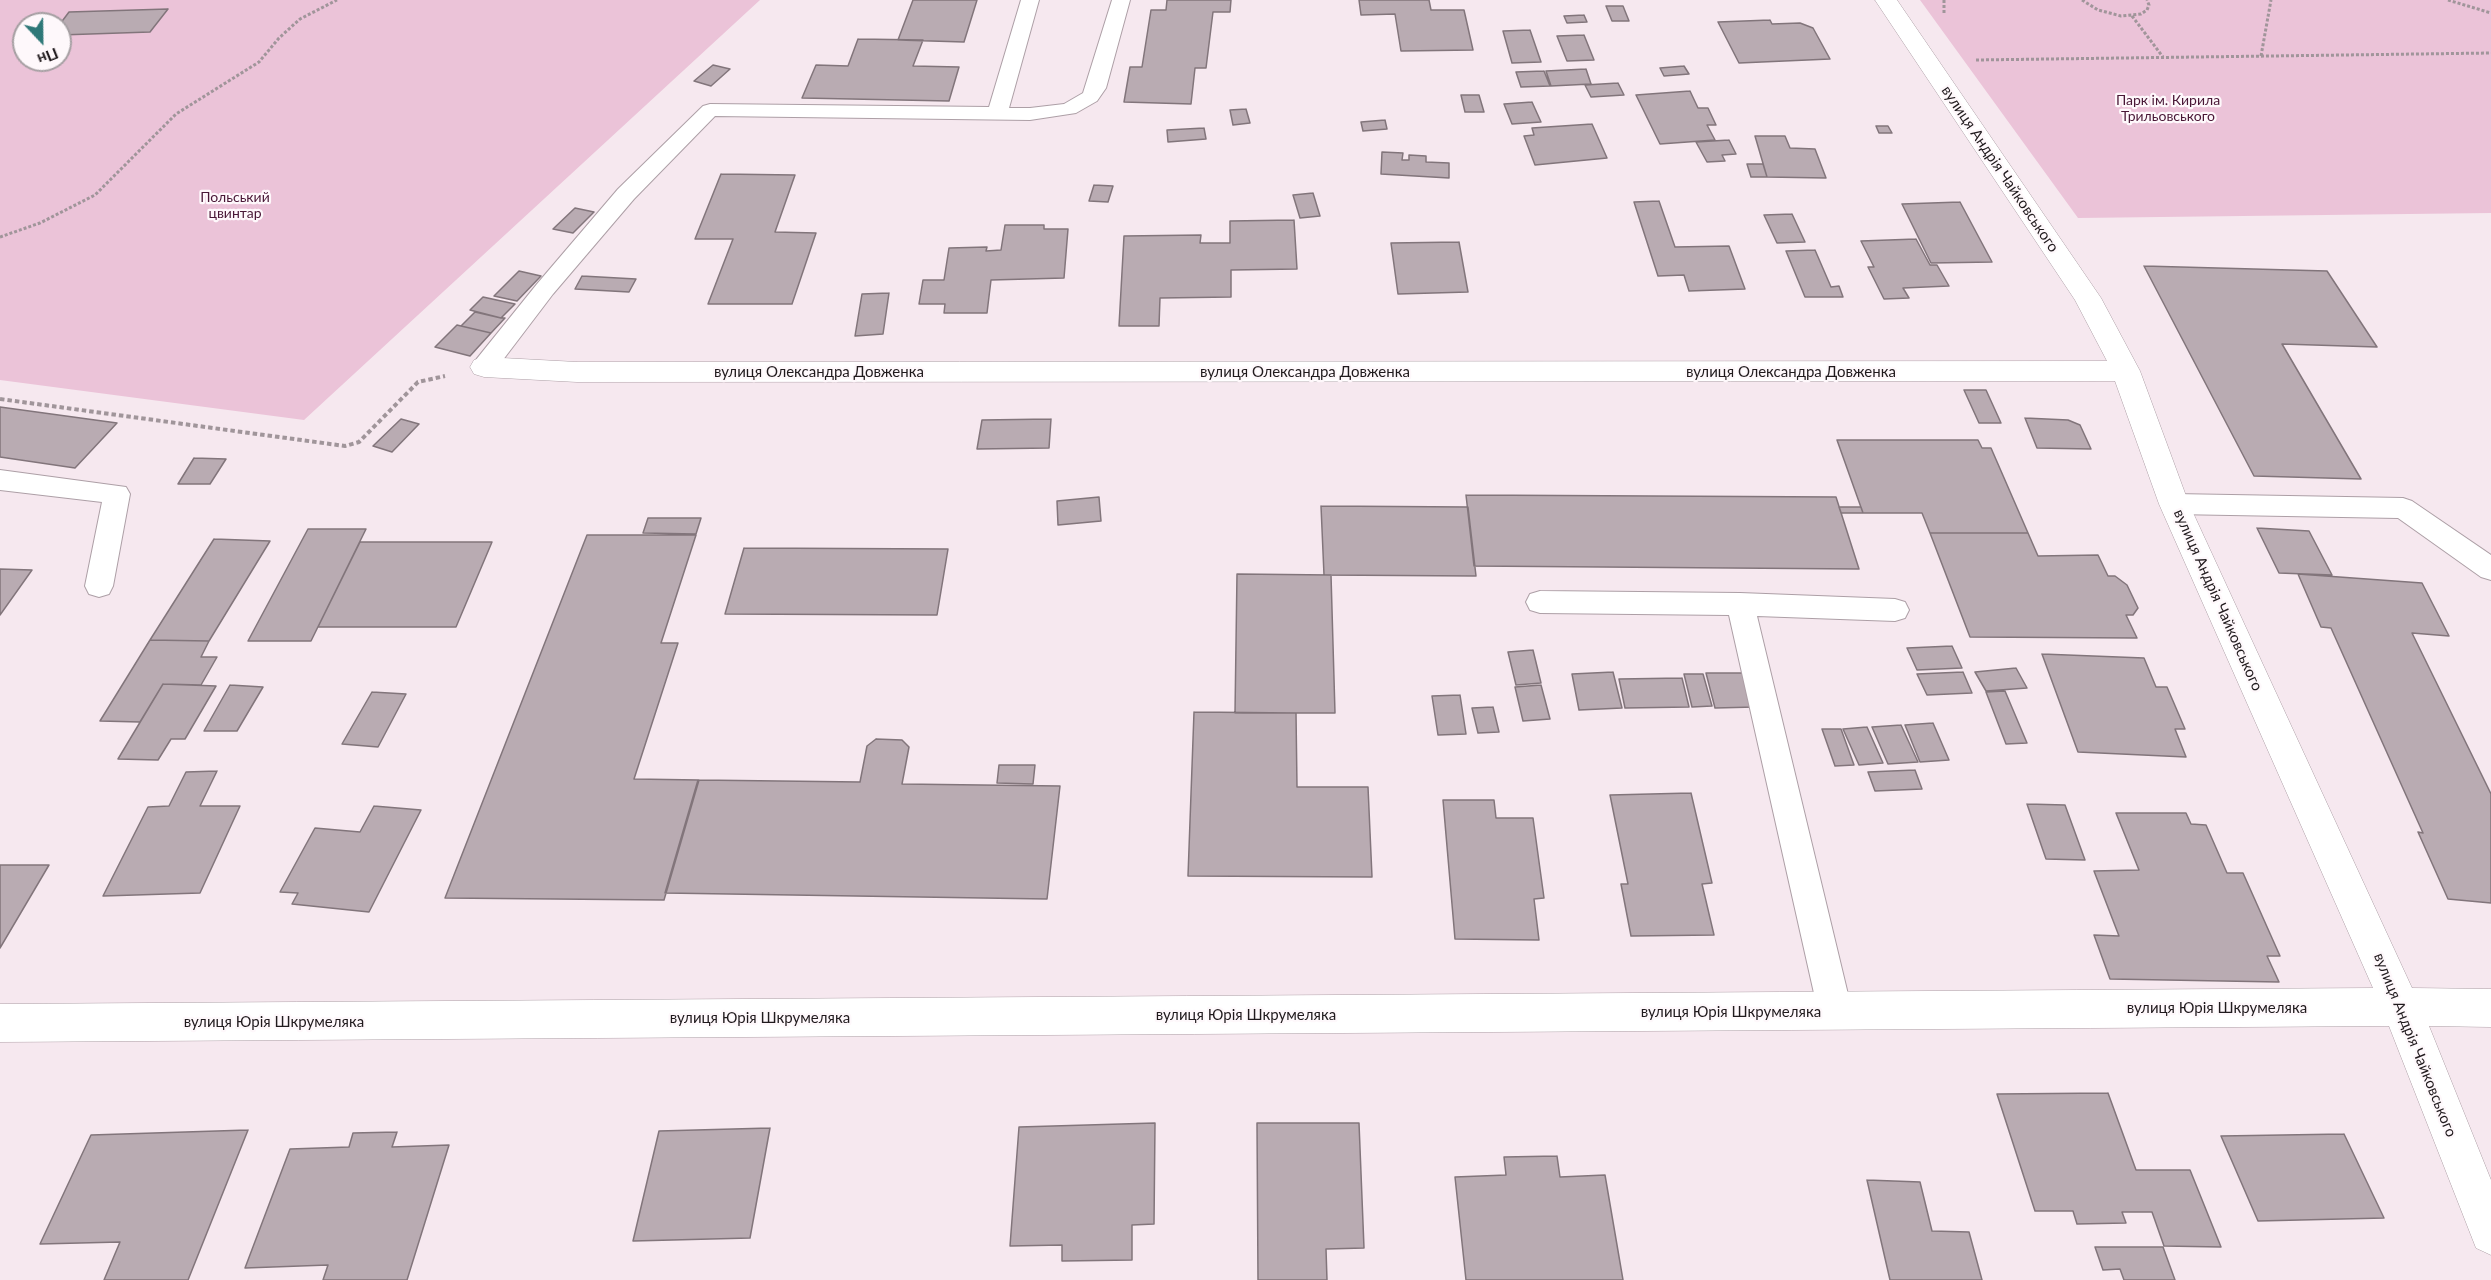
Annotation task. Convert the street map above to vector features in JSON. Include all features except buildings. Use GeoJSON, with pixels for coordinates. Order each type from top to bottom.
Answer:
{"type":"FeatureCollection","features":[{"type":"Feature","properties":{"kind":"street","name":"вулиця Андрія Чайковського"},"geometry":{"type":"LineString","coordinates":[[1886,0],[2088,298],[2126,371],[2174,504],[2401,1007],[2491,1233]]}},
{"type":"Feature","properties":{"kind":"street","name":"вулиця Олександра Довженка"},"geometry":{"type":"LineString","coordinates":[[484,367],[577,372],[2126,371]]}},
{"type":"Feature","properties":{"kind":"street","name":"вулиця Юрія Шкрумеляка"},"geometry":{"type":"LineString","coordinates":[[0,1023],[2491,1008]]}},
{"type":"Feature","properties":{"kind":"lane"},"geometry":{"type":"LineString","coordinates":[[997,114],[1030,0]]}},
{"type":"Feature","properties":{"kind":"lane"},"geometry":{"type":"LineString","coordinates":[[484,367],[545,289],[626,194],[710,110],[997,114],[1051,113],[1069,109],[1090,97],[1096,88],[1121,0]]}},
{"type":"Feature","properties":{"kind":"lane"},"geometry":{"type":"LineString","coordinates":[[0,480],[117,494],[99,586]]}},
{"type":"Feature","properties":{"kind":"lane"},"geometry":{"type":"LineString","coordinates":[[2174,504],[2403,508],[2491,569]]}},
{"type":"Feature","properties":{"kind":"lane"},"geometry":{"type":"LineString","coordinates":[[1540,602],[1740,604],[1895,610]]}},
{"type":"Feature","properties":{"kind":"lane"},"geometry":{"type":"LineString","coordinates":[[1740,604],[1835,1011]]}},
{"type":"Feature","properties":{"kind":"path"},"geometry":{"type":"LineString","coordinates":[[0,237],[40,223],[95,195],[176,114],[259,62],[279,38],[300,19],[337,0]]}},
{"type":"Feature","properties":{"kind":"path"},"geometry":{"type":"LineString","coordinates":[[2082,0],[2089,6],[2109,14],[2132,15],[2147,10],[2147,0]]}},
{"type":"Feature","properties":{"kind":"path"},"geometry":{"type":"LineString","coordinates":[[2261,56],[2271,0]]}},
{"type":"Feature","properties":{"kind":"path"},"geometry":{"type":"LineString","coordinates":[[2448,0],[2491,13]]}},
{"type":"Feature","properties":{"kind":"path"},"geometry":{"type":"LineString","coordinates":[[2132,15],[2164,57]]}},
{"type":"Feature","properties":{"kind":"path"},"geometry":{"type":"LineString","coordinates":[[1927,61],[2491,53]]}},
{"type":"Feature","properties":{"kind":"path"},"geometry":{"type":"LineString","coordinates":[[0,399],[130,419],[351,446],[359,442],[387,416],[418,382],[484,367]]}},
{"type":"Feature","properties":{"kind":"green space","name":"Польський цвинтар"},"geometry":{"type":"Polygon","coordinates":[[[0,0],[760,0],[304,420],[0,380],[0,0]]]}},
{"type":"Feature","properties":{"kind":"green space","name":"Парк ім. Кирила Трильовського"},"geometry":{"type":"Polygon","coordinates":[[[1920,0],[2491,0],[2491,213],[2078,218],[1920,0]]]}}]}
